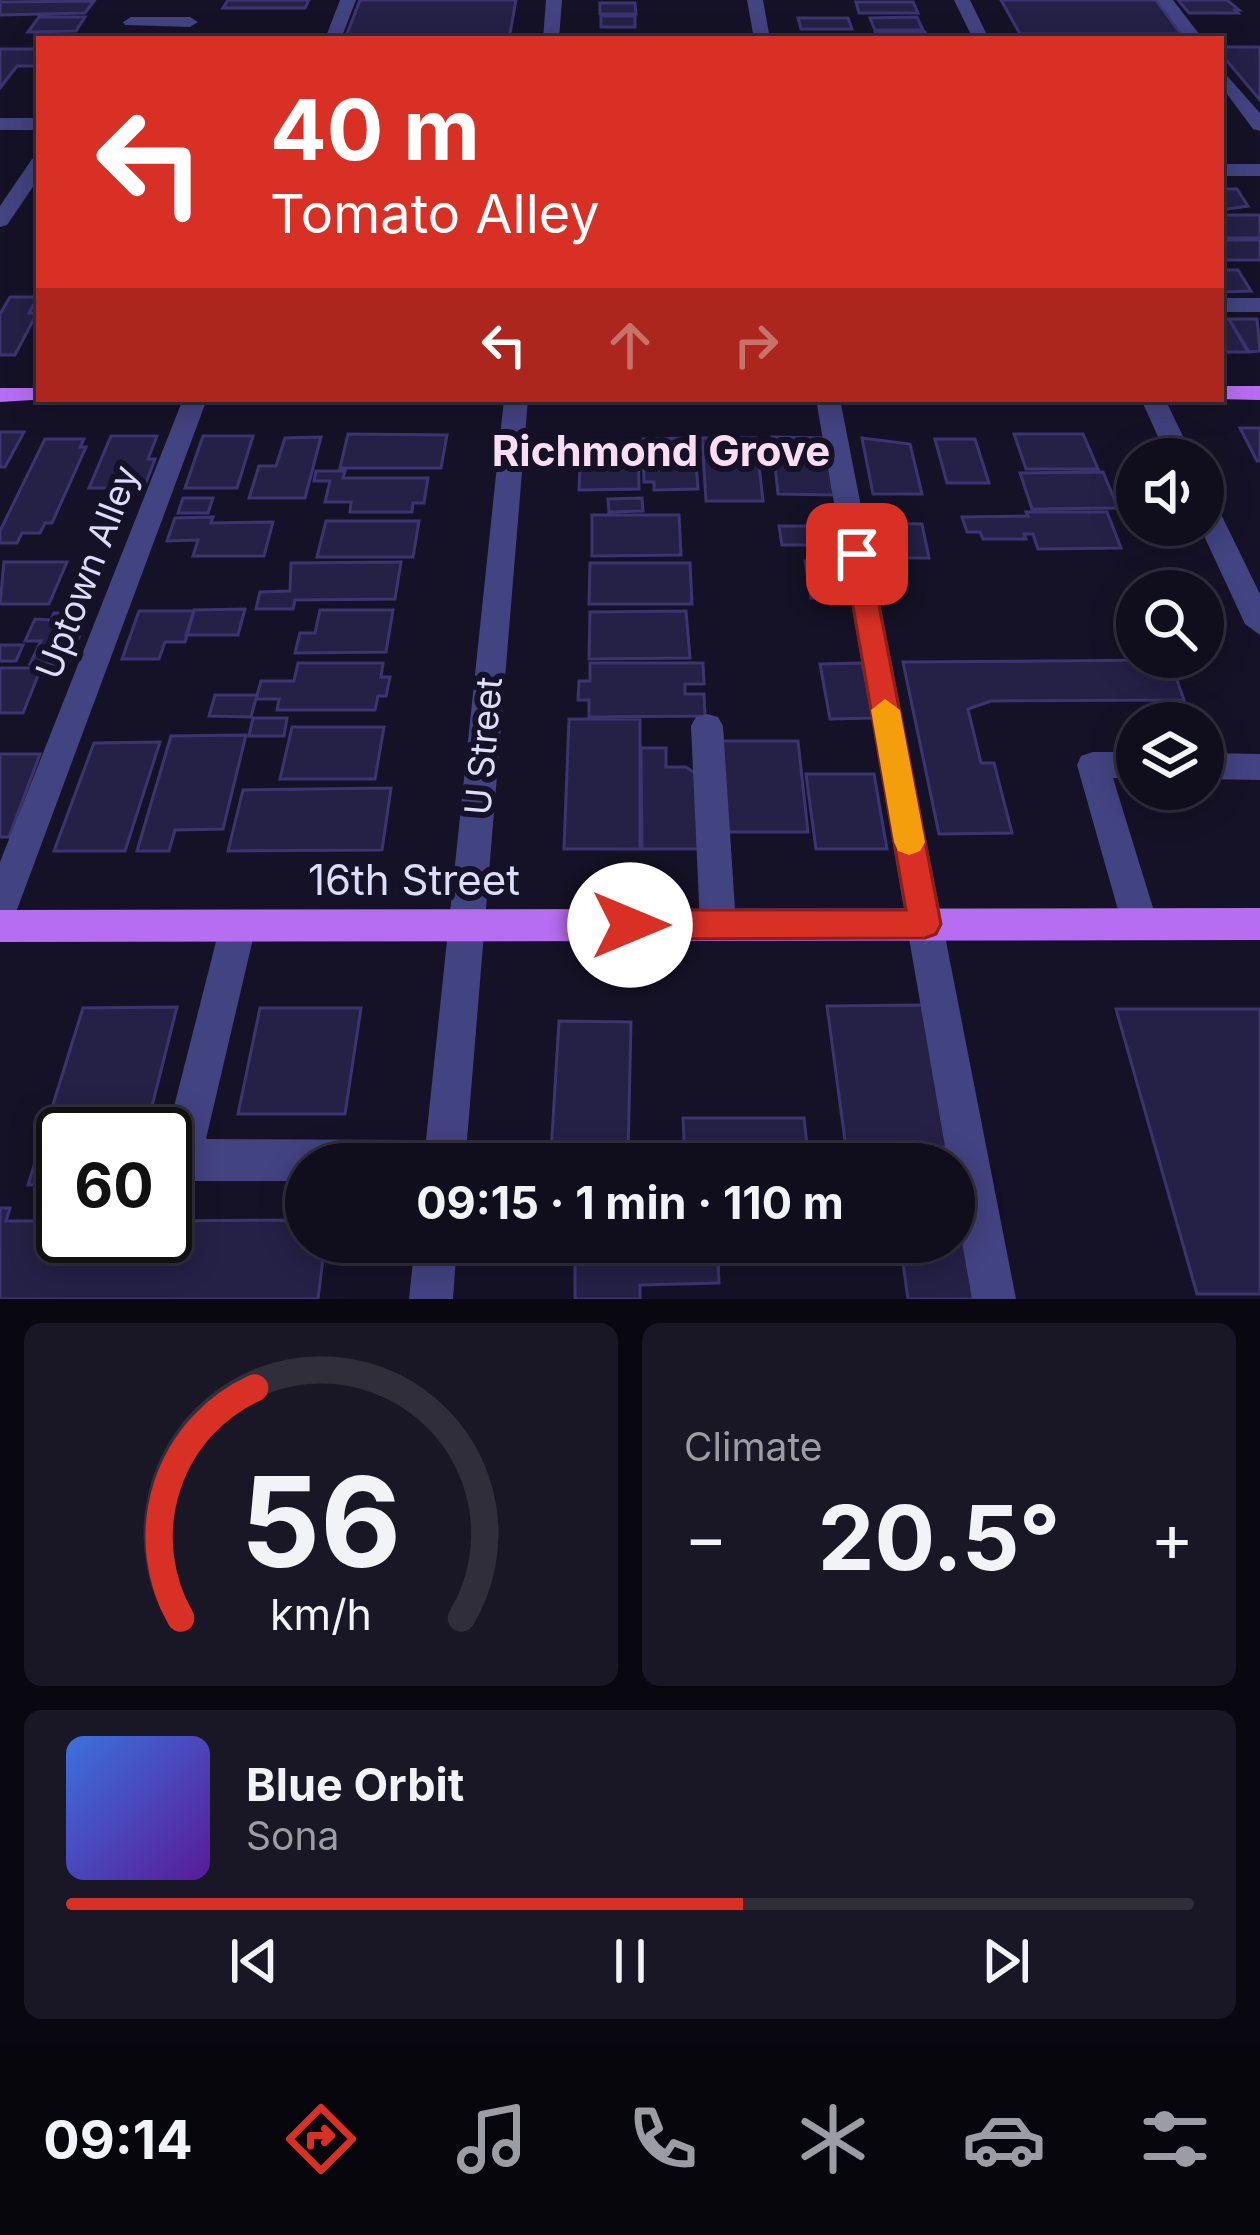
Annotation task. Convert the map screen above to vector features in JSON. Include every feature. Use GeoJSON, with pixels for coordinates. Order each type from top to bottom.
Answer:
{"type":"FeatureCollection","features":[{"type":"Feature","properties":{"kind":"main road"},"geometry":{"type":"LineString","coordinates":[[1224,393],[1260,393]]}},
{"type":"Feature","properties":{"kind":"main road"},"geometry":{"type":"LineString","coordinates":[[0,395],[36,395]]}},
{"type":"Feature","properties":{"kind":"main road","name":"16th Street"},"geometry":{"type":"LineString","coordinates":[[0,926],[1260,924]]}},
{"type":"Feature","properties":{"kind":"street"},"geometry":{"type":"LineString","coordinates":[[121,36],[146,0]]}},
{"type":"Feature","properties":{"kind":"street"},"geometry":{"type":"LineString","coordinates":[[334,36],[348,0]]}},
{"type":"Feature","properties":{"kind":"street"},"geometry":{"type":"LineString","coordinates":[[550,36],[554,0]]}},
{"type":"Feature","properties":{"kind":"street"},"geometry":{"type":"LineString","coordinates":[[755,0],[761,36]]}},
{"type":"Feature","properties":{"kind":"street"},"geometry":{"type":"LineString","coordinates":[[962,0],[980,36]]}},
{"type":"Feature","properties":{"kind":"street"},"geometry":{"type":"LineString","coordinates":[[1165,0],[1193,36]]}},
{"type":"Feature","properties":{"kind":"street"},"geometry":{"type":"LineString","coordinates":[[131,22],[190,22]]}},
{"type":"Feature","properties":{"kind":"street"},"geometry":{"type":"LineString","coordinates":[[1224,79],[1254,124]]}},
{"type":"Feature","properties":{"kind":"street"},"geometry":{"type":"LineString","coordinates":[[0,124],[36,124]]}},
{"type":"Feature","properties":{"kind":"street"},"geometry":{"type":"LineString","coordinates":[[0,221],[36,167]]}},
{"type":"Feature","properties":{"kind":"street"},"geometry":{"type":"LineString","coordinates":[[1224,170],[1260,170]]}},
{"type":"Feature","properties":{"kind":"street"},"geometry":{"type":"LineString","coordinates":[[1224,305],[1259,305]]}},
{"type":"Feature","properties":{"kind":"street","name":"Uptown Alley"},"geometry":{"type":"LineString","coordinates":[[0,907],[194,402]]}},
{"type":"Feature","properties":{"kind":"street","name":"U Street"},"geometry":{"type":"LineString","coordinates":[[446,1143],[516,402]]}},
{"type":"Feature","properties":{"kind":"street"},"geometry":{"type":"LineString","coordinates":[[829,402],[994,1299]]}},
{"type":"Feature","properties":{"kind":"street"},"geometry":{"type":"LineString","coordinates":[[1154,402],[1171,438]]}},
{"type":"Feature","properties":{"kind":"street"},"geometry":{"type":"LineString","coordinates":[[1223,546],[1260,624]]}},
{"type":"Feature","properties":{"kind":"street"},"geometry":{"type":"LineString","coordinates":[[707,726],[718,925]]}},
{"type":"Feature","properties":{"kind":"street"},"geometry":{"type":"LineString","coordinates":[[1116,765],[1093,765],[1140,924]]}},
{"type":"Feature","properties":{"kind":"street"},"geometry":{"type":"LineString","coordinates":[[1224,766],[1260,767]]}},
{"type":"Feature","properties":{"kind":"street"},"geometry":{"type":"LineString","coordinates":[[238,926],[181,1160],[285,1161]]}},
{"type":"Feature","properties":{"kind":"street"},"geometry":{"type":"LineString","coordinates":[[431,1299],[434,1263]]}},
{"type":"Feature","properties":{"kind":"building"},"geometry":{"type":"Polygon","coordinates":[[[228,0],[309,0],[305,8],[223,8],[228,0]]]}},
{"type":"Feature","properties":{"kind":"building"},"geometry":{"type":"Polygon","coordinates":[[[360,0],[516,0],[510,36],[346,36],[360,0]]]}},
{"type":"Feature","properties":{"kind":"building"},"geometry":{"type":"Polygon","coordinates":[[[1001,0],[1156,0],[1181,34],[1020,34],[1001,0]]]}},
{"type":"Feature","properties":{"kind":"building"},"geometry":{"type":"Polygon","coordinates":[[[1178,0],[1227,0],[1239,10],[1189,13],[1178,0]]]}},
{"type":"Feature","properties":{"kind":"building"},"geometry":{"type":"Polygon","coordinates":[[[0,1],[94,1],[85,13],[0,15],[0,1]]]}},
{"type":"Feature","properties":{"kind":"building"},"geometry":{"type":"Polygon","coordinates":[[[856,2],[913,2],[918,13],[859,13],[856,2]]]}},
{"type":"Feature","properties":{"kind":"building"},"geometry":{"type":"Polygon","coordinates":[[[600,3],[635,3],[636,14],[600,14],[600,3]]]}},
{"type":"Feature","properties":{"kind":"building"},"geometry":{"type":"Polygon","coordinates":[[[601,16],[635,16],[635,27],[601,27],[601,16]]]}},
{"type":"Feature","properties":{"kind":"building"},"geometry":{"type":"Polygon","coordinates":[[[39,17],[85,17],[76,31],[28,32],[39,17]]]}},
{"type":"Feature","properties":{"kind":"building"},"geometry":{"type":"Polygon","coordinates":[[[917,17],[923,30],[875,30],[870,18],[917,17]]]}},
{"type":"Feature","properties":{"kind":"building"},"geometry":{"type":"Polygon","coordinates":[[[798,18],[848,18],[852,29],[801,29],[798,18]]]}},
{"type":"Feature","properties":{"kind":"building"},"geometry":{"type":"Polygon","coordinates":[[[875,32],[925,32],[927,36],[876,36],[875,32]]]}},
{"type":"Feature","properties":{"kind":"building"},"geometry":{"type":"Polygon","coordinates":[[[1224,47],[1260,47],[1260,100],[1224,58],[1224,47]]]}},
{"type":"Feature","properties":{"kind":"building"},"geometry":{"type":"Polygon","coordinates":[[[0,49],[36,49],[36,66],[17,66],[0,88],[0,49]]]}},
{"type":"Feature","properties":{"kind":"building"},"geometry":{"type":"Polygon","coordinates":[[[1224,189],[1237,189],[1248,206],[1224,210],[1224,189]]]}},
{"type":"Feature","properties":{"kind":"building"},"geometry":{"type":"Polygon","coordinates":[[[1224,215],[1260,215],[1260,238],[1224,238],[1224,215]]]}},
{"type":"Feature","properties":{"kind":"building"},"geometry":{"type":"Polygon","coordinates":[[[1224,240],[1260,240],[1260,260],[1224,260],[1224,240]]]}},
{"type":"Feature","properties":{"kind":"building"},"geometry":{"type":"Polygon","coordinates":[[[1224,270],[1238,270],[1251,291],[1224,292],[1224,270]]]}},
{"type":"Feature","properties":{"kind":"building"},"geometry":{"type":"Polygon","coordinates":[[[10,297],[36,297],[29,313],[36,315],[15,355],[0,355],[0,314],[10,297]]]}},
{"type":"Feature","properties":{"kind":"building"},"geometry":{"type":"Polygon","coordinates":[[[1224,319],[1229,319],[1248,352],[1224,352],[1224,319]]]}},
{"type":"Feature","properties":{"kind":"building"},"geometry":{"type":"Polygon","coordinates":[[[1229,319],[1257,319],[1260,351],[1249,352],[1229,319]]]}},
{"type":"Feature","properties":{"kind":"building"},"geometry":{"type":"Polygon","coordinates":[[[1240,428],[1260,428],[1260,461],[1257,461],[1240,428]]]}},
{"type":"Feature","properties":{"kind":"building"},"geometry":{"type":"Polygon","coordinates":[[[0,432],[24,432],[5,467],[0,467],[0,432]]]}},
{"type":"Feature","properties":{"kind":"building"},"geometry":{"type":"Polygon","coordinates":[[[348,434],[447,435],[441,468],[340,468],[348,434]]]}},
{"type":"Feature","properties":{"kind":"building"},"geometry":{"type":"Polygon","coordinates":[[[1014,434],[1083,434],[1098,469],[1026,469],[1014,434]]]}},
{"type":"Feature","properties":{"kind":"building"},"geometry":{"type":"Polygon","coordinates":[[[111,436],[157,436],[148,459],[155,459],[144,488],[89,488],[111,436]]]}},
{"type":"Feature","properties":{"kind":"building"},"geometry":{"type":"Polygon","coordinates":[[[203,436],[253,436],[237,488],[185,488],[203,436]]]}},
{"type":"Feature","properties":{"kind":"building"},"geometry":{"type":"Polygon","coordinates":[[[321,437],[305,498],[249,498],[259,466],[276,466],[285,438],[321,437]]]}},
{"type":"Feature","properties":{"kind":"building"},"geometry":{"type":"Polygon","coordinates":[[[772,437],[826,438],[834,495],[778,494],[772,437]]]}},
{"type":"Feature","properties":{"kind":"building"},"geometry":{"type":"Polygon","coordinates":[[[694,438],[698,489],[654,490],[654,482],[644,482],[643,439],[694,438]]]}},
{"type":"Feature","properties":{"kind":"building"},"geometry":{"type":"Polygon","coordinates":[[[702,438],[756,438],[763,501],[706,501],[702,438]]]}},
{"type":"Feature","properties":{"kind":"building"},"geometry":{"type":"Polygon","coordinates":[[[862,438],[910,444],[922,494],[873,494],[862,438]]]}},
{"type":"Feature","properties":{"kind":"building"},"geometry":{"type":"Polygon","coordinates":[[[45,439],[84,439],[80,447],[86,447],[52,523],[45,523],[40,533],[22,533],[17,543],[0,543],[0,531],[45,439]]]}},
{"type":"Feature","properties":{"kind":"building"},"geometry":{"type":"Polygon","coordinates":[[[935,439],[975,439],[989,483],[947,483],[935,439]]]}},
{"type":"Feature","properties":{"kind":"building"},"geometry":{"type":"Polygon","coordinates":[[[581,443],[638,443],[639,489],[579,490],[581,443]]]}},
{"type":"Feature","properties":{"kind":"building"},"geometry":{"type":"Polygon","coordinates":[[[316,471],[345,471],[343,478],[428,478],[424,503],[413,503],[412,512],[350,512],[351,502],[325,502],[330,481],[314,481],[316,471]]]}},
{"type":"Feature","properties":{"kind":"building"},"geometry":{"type":"Polygon","coordinates":[[[1103,472],[1116,508],[1032,509],[1020,473],[1103,472]]]}},
{"type":"Feature","properties":{"kind":"building"},"geometry":{"type":"Polygon","coordinates":[[[183,498],[213,498],[208,513],[178,513],[183,498]]]}},
{"type":"Feature","properties":{"kind":"building"},"geometry":{"type":"Polygon","coordinates":[[[642,498],[643,511],[609,512],[608,499],[642,498]]]}},
{"type":"Feature","properties":{"kind":"building"},"geometry":{"type":"Polygon","coordinates":[[[1026,512],[1107,512],[1116,546],[1121,548],[1038,549],[1033,534],[1024,534],[1026,539],[983,539],[980,532],[967,532],[962,517],[1028,516],[1026,512]]]}},
{"type":"Feature","properties":{"kind":"building"},"geometry":{"type":"Polygon","coordinates":[[[592,515],[679,515],[681,555],[592,556],[592,515]]]}},
{"type":"Feature","properties":{"kind":"building"},"geometry":{"type":"Polygon","coordinates":[[[213,517],[211,523],[273,522],[264,556],[193,556],[198,540],[167,541],[175,518],[213,517]]]}},
{"type":"Feature","properties":{"kind":"building"},"geometry":{"type":"Polygon","coordinates":[[[326,521],[419,521],[413,557],[317,557],[326,521]]]}},
{"type":"Feature","properties":{"kind":"building"},"geometry":{"type":"Polygon","coordinates":[[[883,523],[922,524],[929,558],[890,558],[883,523]]]}},
{"type":"Feature","properties":{"kind":"building"},"geometry":{"type":"Polygon","coordinates":[[[779,526],[828,526],[832,545],[782,545],[779,526]]]}},
{"type":"Feature","properties":{"kind":"building"},"geometry":{"type":"Polygon","coordinates":[[[846,560],[852,597],[811,598],[805,561],[846,560]]]}},
{"type":"Feature","properties":{"kind":"building"},"geometry":{"type":"Polygon","coordinates":[[[4,562],[67,562],[49,604],[0,604],[4,562]]]}},
{"type":"Feature","properties":{"kind":"building"},"geometry":{"type":"Polygon","coordinates":[[[401,562],[395,599],[295,600],[293,609],[256,609],[260,592],[290,591],[291,563],[401,562]]]}},
{"type":"Feature","properties":{"kind":"building"},"geometry":{"type":"Polygon","coordinates":[[[590,563],[690,563],[692,604],[589,604],[590,563]]]}},
{"type":"Feature","properties":{"kind":"building"},"geometry":{"type":"Polygon","coordinates":[[[245,609],[238,635],[186,635],[194,610],[245,609]]]}},
{"type":"Feature","properties":{"kind":"building"},"geometry":{"type":"Polygon","coordinates":[[[320,610],[393,610],[386,652],[295,653],[300,633],[315,633],[320,610]]]}},
{"type":"Feature","properties":{"kind":"building"},"geometry":{"type":"Polygon","coordinates":[[[139,611],[194,611],[185,642],[165,642],[159,659],[122,659],[139,611]]]}},
{"type":"Feature","properties":{"kind":"building"},"geometry":{"type":"Polygon","coordinates":[[[686,611],[690,658],[589,659],[590,612],[686,611]]]}},
{"type":"Feature","properties":{"kind":"building"},"geometry":{"type":"Polygon","coordinates":[[[54,613],[89,613],[68,664],[30,664],[41,641],[25,641],[35,619],[51,620],[54,613]]]}},
{"type":"Feature","properties":{"kind":"building"},"geometry":{"type":"Polygon","coordinates":[[[0,645],[23,645],[16,661],[0,661],[0,645]]]}},
{"type":"Feature","properties":{"kind":"building"},"geometry":{"type":"Polygon","coordinates":[[[1116,660],[1116,678],[1176,678],[1184,700],[991,701],[968,709],[981,763],[994,763],[1012,833],[939,834],[903,662],[1116,660]]]}},
{"type":"Feature","properties":{"kind":"building"},"geometry":{"type":"Polygon","coordinates":[[[298,663],[383,663],[381,677],[390,677],[386,696],[378,696],[375,710],[277,710],[279,699],[256,699],[261,681],[294,681],[298,663]]]}},
{"type":"Feature","properties":{"kind":"building"},"geometry":{"type":"Polygon","coordinates":[[[590,663],[703,663],[704,684],[685,684],[685,694],[704,694],[705,716],[589,717],[589,700],[578,700],[579,681],[590,681],[590,663]]]}},
{"type":"Feature","properties":{"kind":"building"},"geometry":{"type":"Polygon","coordinates":[[[862,663],[874,718],[830,719],[820,664],[862,663]]]}},
{"type":"Feature","properties":{"kind":"building"},"geometry":{"type":"Polygon","coordinates":[[[0,668],[41,668],[23,713],[0,713],[0,668]]]}},
{"type":"Feature","properties":{"kind":"building"},"geometry":{"type":"Polygon","coordinates":[[[215,695],[257,695],[251,717],[209,716],[215,695]]]}},
{"type":"Feature","properties":{"kind":"building"},"geometry":{"type":"Polygon","coordinates":[[[253,718],[287,718],[284,736],[249,736],[253,718]]]}},
{"type":"Feature","properties":{"kind":"building"},"geometry":{"type":"Polygon","coordinates":[[[569,719],[640,719],[640,849],[564,849],[569,719]]]}},
{"type":"Feature","properties":{"kind":"building"},"geometry":{"type":"Polygon","coordinates":[[[292,727],[384,727],[375,779],[280,779],[292,727]]]}},
{"type":"Feature","properties":{"kind":"building"},"geometry":{"type":"Polygon","coordinates":[[[246,735],[223,829],[175,830],[169,851],[137,851],[171,736],[246,735]]]}},
{"type":"Feature","properties":{"kind":"building"},"geometry":{"type":"Polygon","coordinates":[[[719,741],[798,741],[808,832],[725,832],[719,741]]]}},
{"type":"Feature","properties":{"kind":"building"},"geometry":{"type":"Polygon","coordinates":[[[160,742],[125,851],[54,851],[94,743],[160,742]]]}},
{"type":"Feature","properties":{"kind":"building"},"geometry":{"type":"Polygon","coordinates":[[[641,748],[666,748],[666,767],[686,767],[699,776],[703,849],[642,849],[641,748]]]}},
{"type":"Feature","properties":{"kind":"building"},"geometry":{"type":"Polygon","coordinates":[[[0,754],[40,754],[9,837],[0,837],[0,754]]]}},
{"type":"Feature","properties":{"kind":"building"},"geometry":{"type":"Polygon","coordinates":[[[806,774],[874,774],[887,849],[816,849],[806,774]]]}},
{"type":"Feature","properties":{"kind":"building"},"geometry":{"type":"Polygon","coordinates":[[[391,788],[382,850],[228,851],[243,790],[391,788]]]}},
{"type":"Feature","properties":{"kind":"building"},"geometry":{"type":"Polygon","coordinates":[[[922,1005],[948,1143],[845,1143],[827,1006],[922,1005]]]}},
{"type":"Feature","properties":{"kind":"building"},"geometry":{"type":"Polygon","coordinates":[[[177,1007],[152,1107],[52,1107],[83,1008],[177,1007]]]}},
{"type":"Feature","properties":{"kind":"building"},"geometry":{"type":"Polygon","coordinates":[[[260,1008],[361,1008],[345,1114],[238,1114],[260,1008]]]}},
{"type":"Feature","properties":{"kind":"building"},"geometry":{"type":"Polygon","coordinates":[[[1116,1009],[1260,1009],[1260,1294],[1197,1294],[1116,1009]]]}},
{"type":"Feature","properties":{"kind":"building"},"geometry":{"type":"Polygon","coordinates":[[[559,1021],[631,1022],[628,1143],[552,1143],[559,1021]]]}},
{"type":"Feature","properties":{"kind":"building"},"geometry":{"type":"Polygon","coordinates":[[[683,1118],[804,1118],[807,1143],[684,1143],[683,1118]]]}},
{"type":"Feature","properties":{"kind":"building"},"geometry":{"type":"Polygon","coordinates":[[[36,1159],[36,1185],[28,1185],[36,1159]]]}},
{"type":"Feature","properties":{"kind":"building"},"geometry":{"type":"Polygon","coordinates":[[[0,1208],[10,1208],[6,1221],[36,1221],[36,1263],[192,1263],[192,1221],[285,1220],[285,1263],[322,1263],[318,1299],[0,1299],[0,1208]]]}},
{"type":"Feature","properties":{"kind":"building"},"geometry":{"type":"Polygon","coordinates":[[[575,1263],[718,1263],[719,1283],[640,1285],[640,1299],[575,1299],[575,1263]]]}},
{"type":"Feature","properties":{"kind":"building"},"geometry":{"type":"Polygon","coordinates":[[[903,1263],[970,1263],[977,1299],[908,1299],[903,1263]]]}},
{"type":"Feature","properties":{"kind":"slow traffic"},"geometry":{"type":"LineString","coordinates":[[885,710],[909,842]]}},
{"type":"Feature","properties":{"kind":"district","name":"Richmond Grove"},"geometry":{"type":"Point","coordinates":[661,451]}},
{"type":"Feature","properties":{"kind":"route"},"geometry":{"type":"LineString","coordinates":[[630,925],[925,924],[857,554]]}}]}
